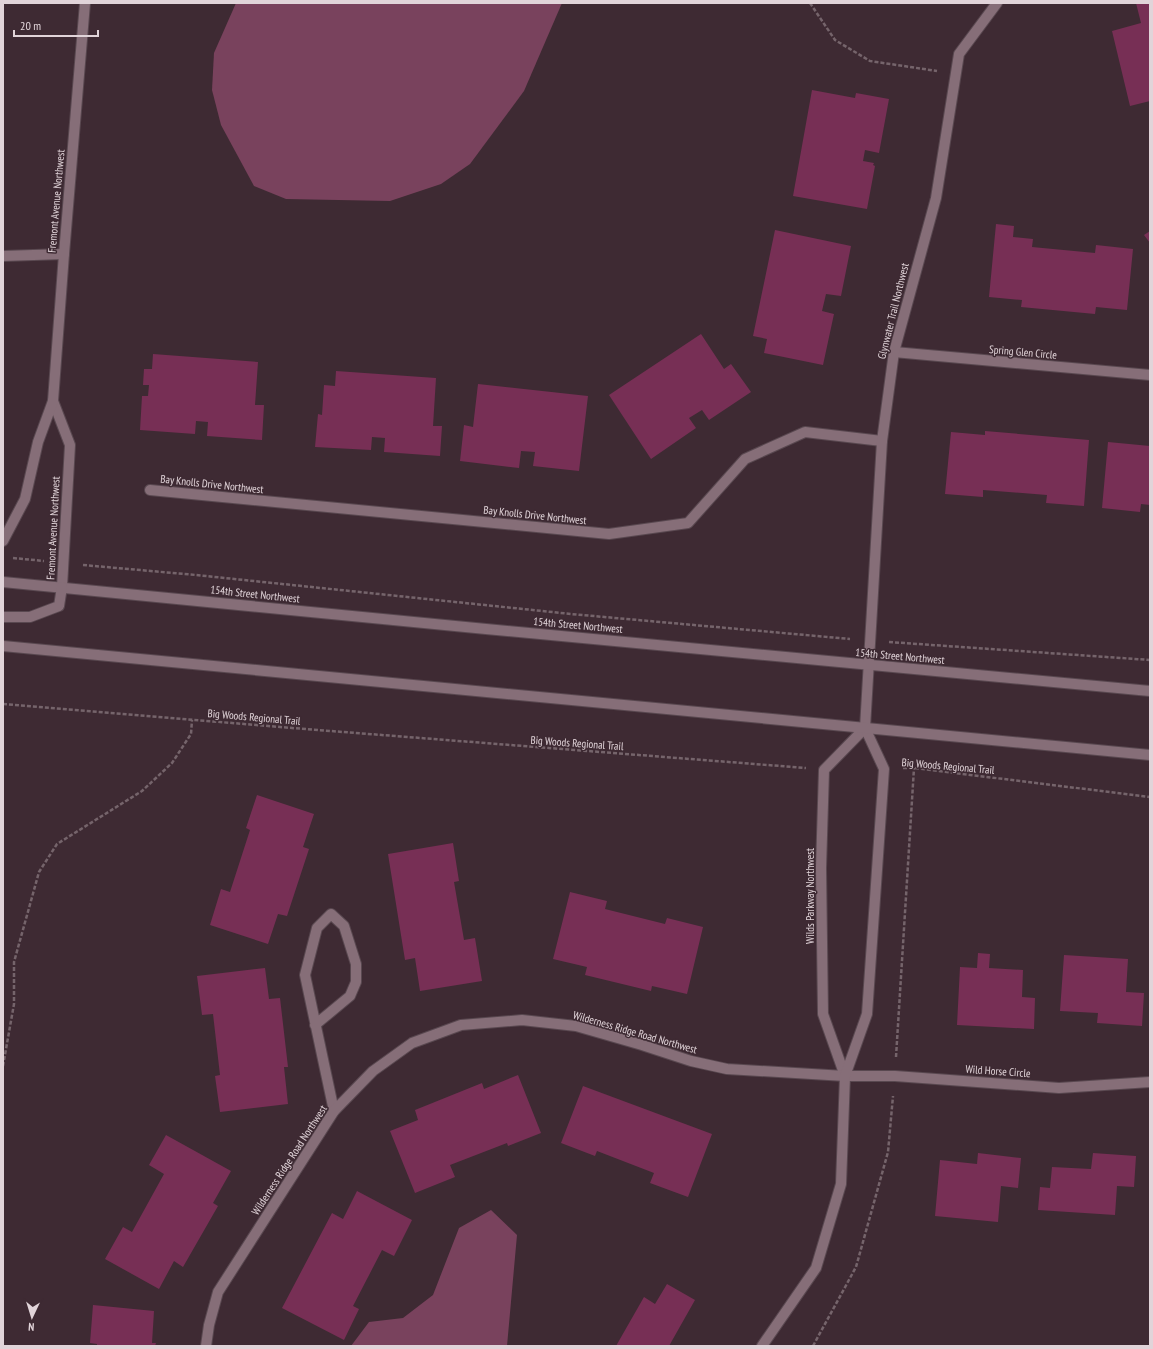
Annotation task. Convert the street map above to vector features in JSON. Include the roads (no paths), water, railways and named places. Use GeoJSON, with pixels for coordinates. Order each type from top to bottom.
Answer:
{"type":"FeatureCollection","features":[{"type":"Feature","properties":{"kind":"street","name":"Fremont Avenue Northwest"},"geometry":{"type":"LineString","coordinates":[[3,541],[25,499],[38,442],[53,401],[85,3]]}},
{"type":"Feature","properties":{"kind":"street","name":"Glynwater Trail Northwest"},"geometry":{"type":"LineString","coordinates":[[869,665],[882,441],[894,352],[936,198],[959,54],[998,3]]}},
{"type":"Feature","properties":{"kind":"street"},"geometry":{"type":"LineString","coordinates":[[3,256],[64,254]]}},
{"type":"Feature","properties":{"kind":"street","name":"Spring Glen Circle"},"geometry":{"type":"LineString","coordinates":[[894,352],[1150,376]]}},
{"type":"Feature","properties":{"kind":"street","name":"Fremont Avenue Northwest"},"geometry":{"type":"LineString","coordinates":[[3,617],[30,617],[58,606],[62,587],[70,445],[53,401]]}},
{"type":"Feature","properties":{"kind":"street","name":"Bay Knolls Drive Northwest"},"geometry":{"type":"LineString","coordinates":[[150,490],[609,534],[688,523],[745,459],[805,432],[882,441]]}},
{"type":"Feature","properties":{"kind":"street","name":"154th Street Northwest"},"geometry":{"type":"LineString","coordinates":[[3,582],[1150,691]]}},
{"type":"Feature","properties":{"kind":"street"},"geometry":{"type":"LineString","coordinates":[[3,646],[1150,755]]}},
{"type":"Feature","properties":{"kind":"street","name":"Wilds Parkway Northwest"},"geometry":{"type":"LineString","coordinates":[[762,1346],[816,1268],[841,1184],[845,1076],[867,1014],[884,769],[865,728],[869,665]]}},
{"type":"Feature","properties":{"kind":"street","name":"Wilds Parkway Northwest"},"geometry":{"type":"LineString","coordinates":[[845,1076],[823,1014],[821,868],[824,770],[865,728]]}},
{"type":"Feature","properties":{"kind":"street"},"geometry":{"type":"LineString","coordinates":[[315,1024],[350,996],[356,982],[356,964],[344,926],[331,914],[317,928],[305,975],[315,1024],[334,1111]]}},
{"type":"Feature","properties":{"kind":"street","name":"Wilderness Ridge Road Northwest"},"geometry":{"type":"LineString","coordinates":[[206,1346],[209,1325],[218,1292],[334,1111],[373,1071],[412,1043],[461,1025],[522,1020],[576,1026],[642,1045],[691,1062],[727,1069],[845,1076]]}},
{"type":"Feature","properties":{"kind":"street","name":"Wild Horse Circle"},"geometry":{"type":"LineString","coordinates":[[845,1076],[895,1076],[1059,1088],[1150,1082]]}}]}
